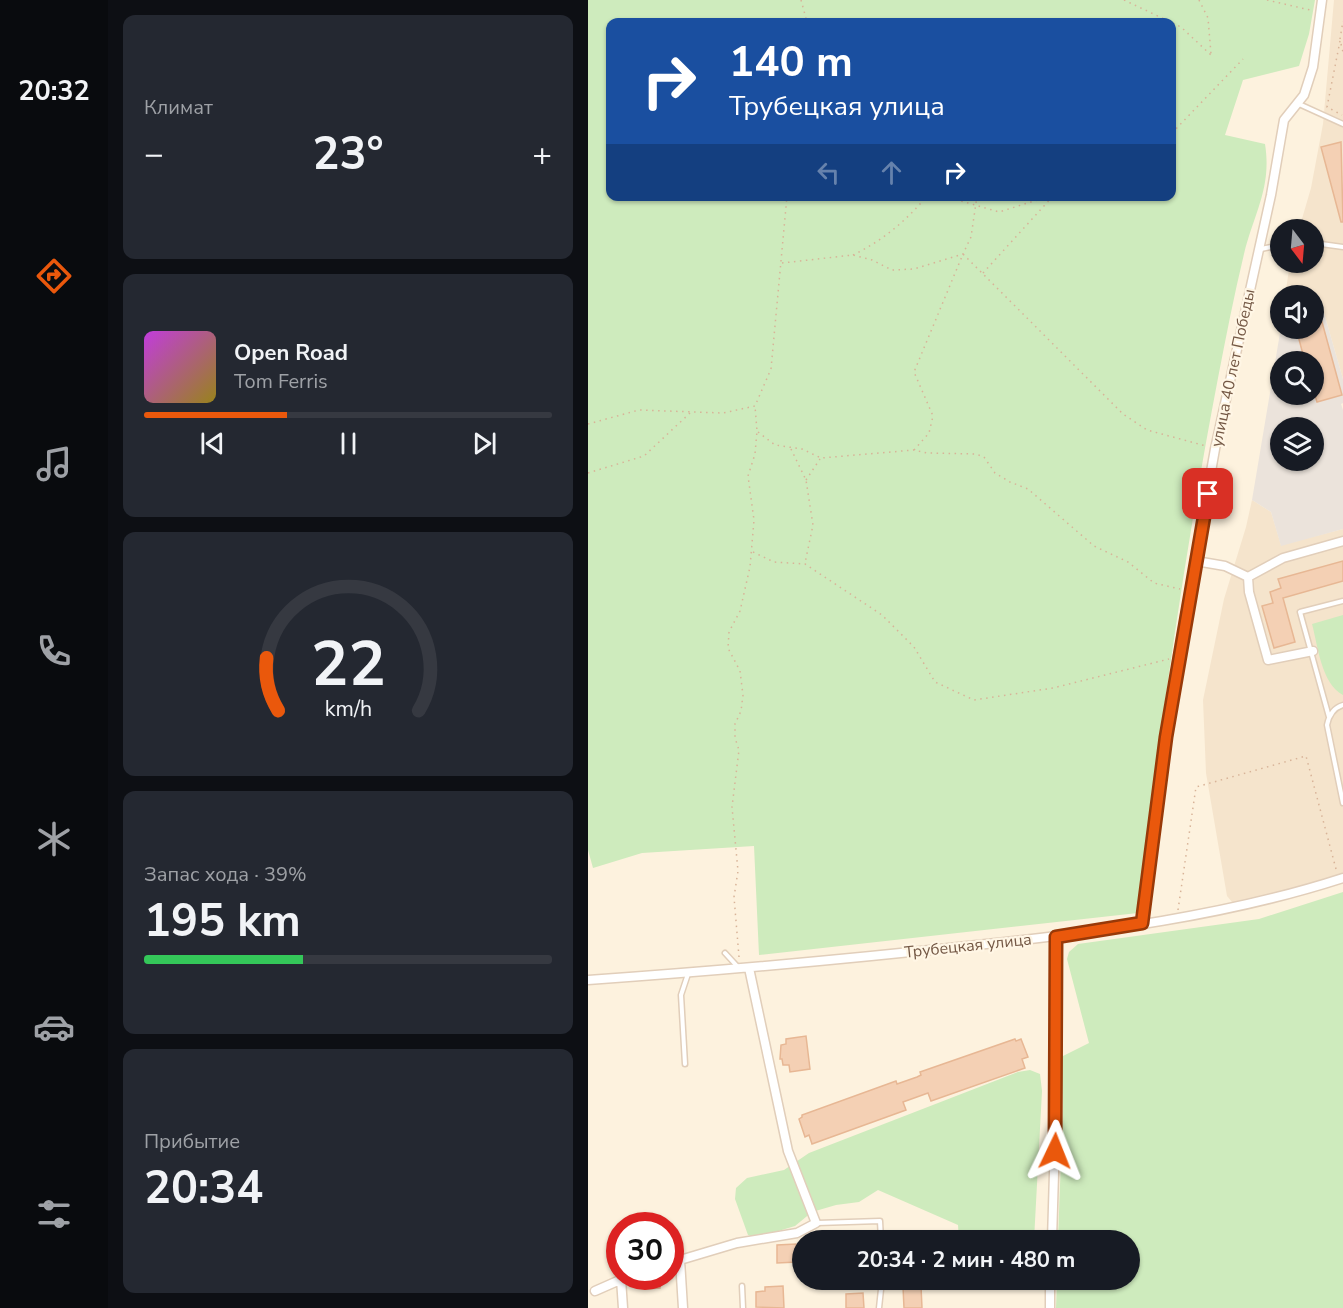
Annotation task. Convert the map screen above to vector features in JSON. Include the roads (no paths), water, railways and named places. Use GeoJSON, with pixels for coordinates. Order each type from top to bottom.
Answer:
{"type":"FeatureCollection","features":[{"type":"Feature","properties":{"kind":"street","name":"улица 40 лет Победы"},"geometry":{"type":"LineString","coordinates":[[1142,923],[1178,657],[1215,449],[1284,120],[1299,104],[1314,67],[1322,0]]}},
{"type":"Feature","properties":{"kind":"street"},"geometry":{"type":"LineString","coordinates":[[1248,577],[1283,558],[1343,541]]}},
{"type":"Feature","properties":{"kind":"street"},"geometry":{"type":"LineString","coordinates":[[1196,561],[1225,566],[1248,577]]}},
{"type":"Feature","properties":{"kind":"street"},"geometry":{"type":"LineString","coordinates":[[1248,577],[1249,592],[1268,660],[1312,651]]}},
{"type":"Feature","properties":{"kind":"street","name":"Трубецкая улица"},"geometry":{"type":"LineString","coordinates":[[588,980],[744,968],[1056,937],[1287,896],[1340,877]]}},
{"type":"Feature","properties":{"kind":"street"},"geometry":{"type":"LineString","coordinates":[[1052,1230],[1056,1106],[1056,937]]}},
{"type":"Feature","properties":{"kind":"street"},"geometry":{"type":"LineString","coordinates":[[684,1259],[737,1243],[797,1233],[816,1223],[788,1151],[744,968]]}},
{"type":"Feature","properties":{"kind":"street"},"geometry":{"type":"LineString","coordinates":[[596,1292],[606,1287]]}},
{"type":"Feature","properties":{"kind":"street"},"geometry":{"type":"LineString","coordinates":[[623,1308],[624,1290]]}},
{"type":"Feature","properties":{"kind":"street"},"geometry":{"type":"LineString","coordinates":[[682,1290],[683,1308]]}},
{"type":"Feature","properties":{"kind":"street"},"geometry":{"type":"LineString","coordinates":[[1050,1290],[1050,1308]]}},
{"type":"Feature","properties":{"kind":"lane"},"geometry":{"type":"LineString","coordinates":[[1299,104],[1343,124]]}},
{"type":"Feature","properties":{"kind":"lane"},"geometry":{"type":"LineString","coordinates":[[1324,244],[1343,247]]}},
{"type":"Feature","properties":{"kind":"lane"},"geometry":{"type":"LineString","coordinates":[[1258,250],[1270,247]]}},
{"type":"Feature","properties":{"kind":"lane"},"geometry":{"type":"LineString","coordinates":[[1329,717],[1300,612],[1343,601]]}},
{"type":"Feature","properties":{"kind":"lane"},"geometry":{"type":"LineString","coordinates":[[1343,705],[1335,707],[1327,725],[1343,803]]}},
{"type":"Feature","properties":{"kind":"lane"},"geometry":{"type":"LineString","coordinates":[[725,953],[744,968]]}},
{"type":"Feature","properties":{"kind":"lane"},"geometry":{"type":"LineString","coordinates":[[685,1064],[681,995],[688,973]]}},
{"type":"Feature","properties":{"kind":"lane"},"geometry":{"type":"LineString","coordinates":[[816,1223],[880,1221],[880,1230]]}},
{"type":"Feature","properties":{"kind":"lane"},"geometry":{"type":"LineString","coordinates":[[742,1286],[743,1308]]}},
{"type":"Feature","properties":{"kind":"lane"},"geometry":{"type":"LineString","coordinates":[[879,1308],[881,1290]]}}]}
